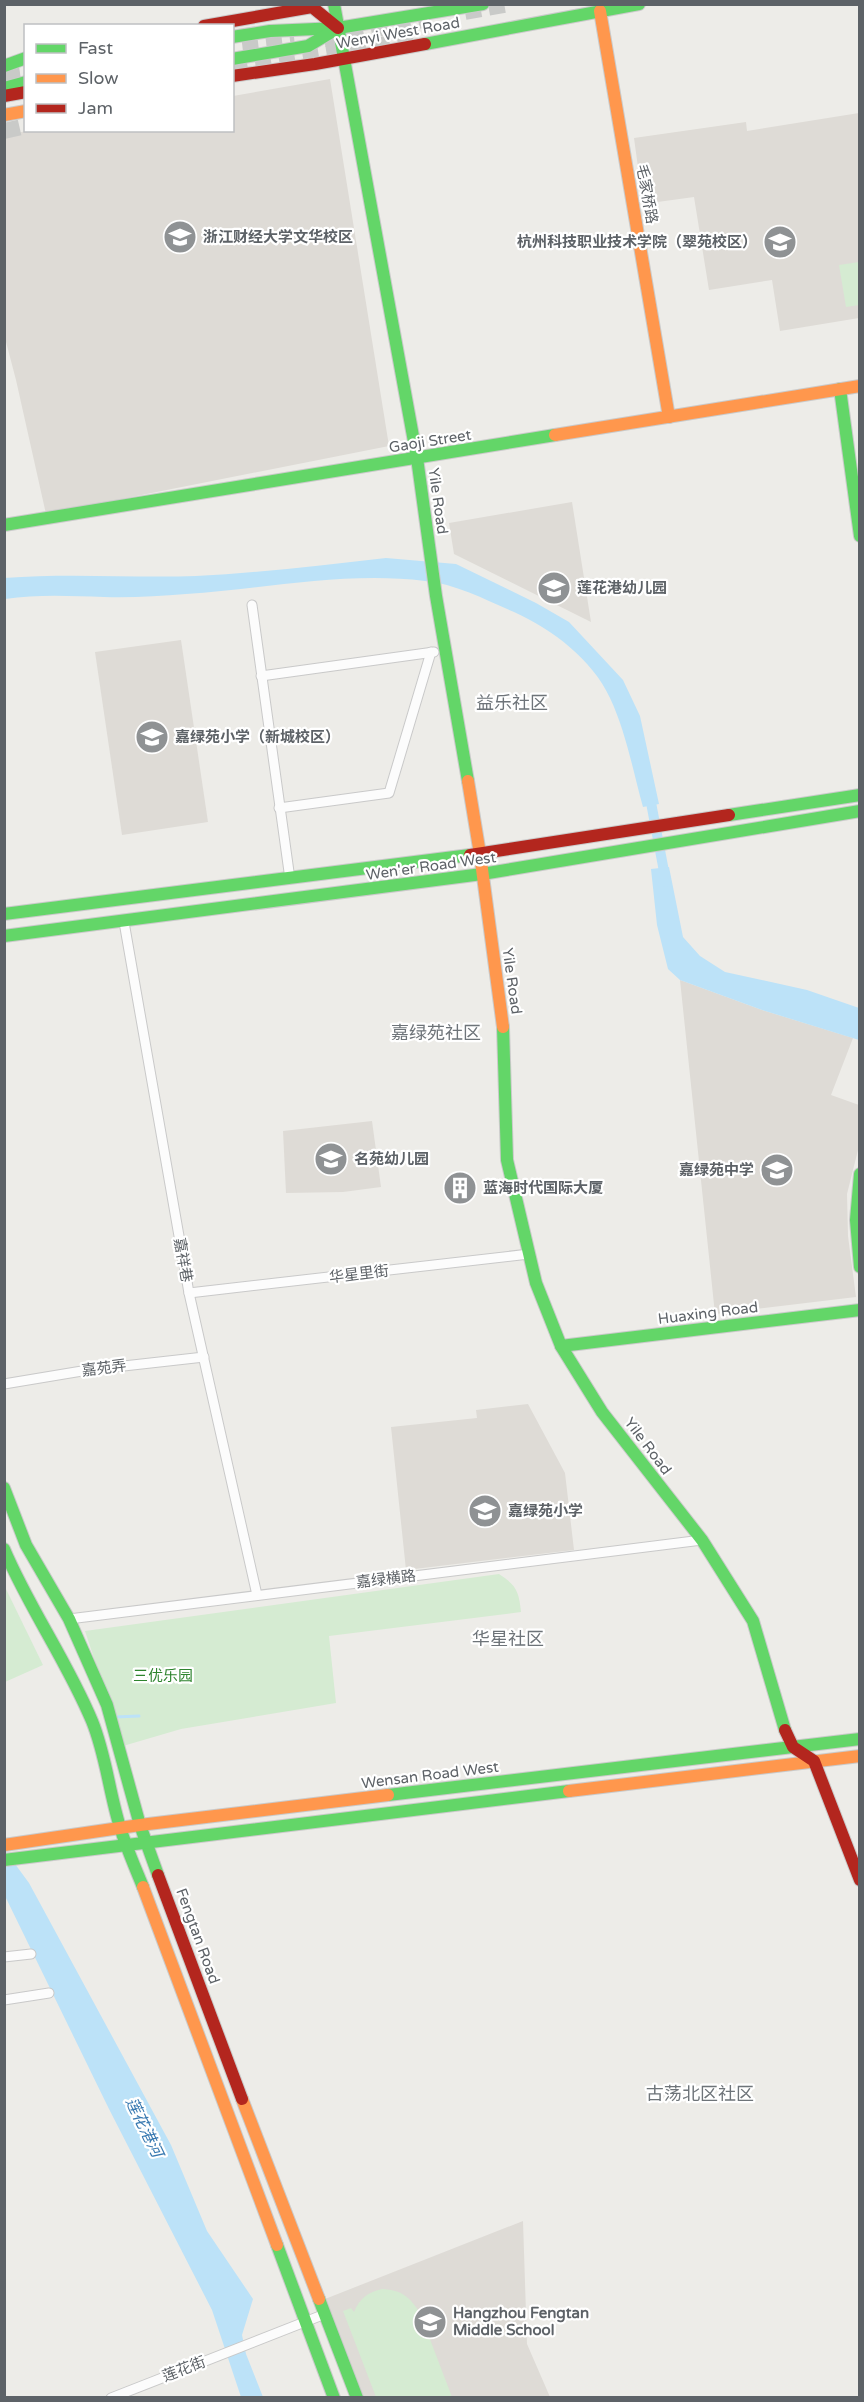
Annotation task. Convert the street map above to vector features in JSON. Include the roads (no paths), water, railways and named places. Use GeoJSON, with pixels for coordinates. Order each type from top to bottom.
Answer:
{"type":"FeatureCollection","features":[{"type":"Feature","properties":{"kind":"main road","name":"Yile Road"},"geometry":{"type":"LineString","coordinates":[[334,4],[417,458],[436,596],[480,854],[503,1025],[507,1160],[536,1283],[561,1346],[602,1412],[702,1540],[753,1621],[773,1683],[781,1721],[793,1747]]}},
{"type":"Feature","properties":{"kind":"main road","name":"Wenyi West Road"},"geometry":{"type":"LineString","coordinates":[[234,59],[308,46],[338,28],[483,4]]}},
{"type":"Feature","properties":{"kind":"main road","name":"Wenyi West Road"},"geometry":{"type":"LineString","coordinates":[[234,76],[315,64],[639,4]]}},
{"type":"Feature","properties":{"kind":"main road"},"geometry":{"type":"LineString","coordinates":[[215,24],[312,7],[338,28]]}},
{"type":"Feature","properties":{"kind":"main road","name":"毛家桥路"},"geometry":{"type":"LineString","coordinates":[[600,11],[669,417]]}},
{"type":"Feature","properties":{"kind":"main road"},"geometry":{"type":"LineString","coordinates":[[235,42],[270,30],[338,28]]}},
{"type":"Feature","properties":{"kind":"main road"},"geometry":{"type":"LineString","coordinates":[[4,66],[24,59]]}},
{"type":"Feature","properties":{"kind":"main road"},"geometry":{"type":"LineString","coordinates":[[4,88],[24,83]]}},
{"type":"Feature","properties":{"kind":"main road"},"geometry":{"type":"LineString","coordinates":[[4,96],[24,92]]}},
{"type":"Feature","properties":{"kind":"main road"},"geometry":{"type":"LineString","coordinates":[[4,115],[24,111]]}},
{"type":"Feature","properties":{"kind":"main road","name":"Gaoji Street"},"geometry":{"type":"LineString","coordinates":[[4,525],[860,386]]}},
{"type":"Feature","properties":{"kind":"main road"},"geometry":{"type":"LineString","coordinates":[[840,389],[860,536]]}},
{"type":"Feature","properties":{"kind":"main road","name":"Wen'er Road West"},"geometry":{"type":"LineString","coordinates":[[4,914],[480,854],[860,795]]}},
{"type":"Feature","properties":{"kind":"main road","name":"Wen'er Road West"},"geometry":{"type":"LineString","coordinates":[[4,936],[482,874],[860,811]]}},
{"type":"Feature","properties":{"kind":"main road"},"geometry":{"type":"LineString","coordinates":[[860,1174],[856,1194],[856,1236],[860,1267]]}},
{"type":"Feature","properties":{"kind":"main road","name":"Huaxing Road"},"geometry":{"type":"LineString","coordinates":[[561,1346],[860,1310]]}},
{"type":"Feature","properties":{"kind":"main road","name":"Fengtan Road"},"geometry":{"type":"LineString","coordinates":[[4,1488],[26,1545],[69,1619],[107,1705],[140,1825],[242,2100],[357,2397]]}},
{"type":"Feature","properties":{"kind":"main road"},"geometry":{"type":"LineString","coordinates":[[4,1549],[41,1625],[87,1709],[96,1733],[120,1827],[334,2397]]}},
{"type":"Feature","properties":{"kind":"main road","name":"Wensan Road West"},"geometry":{"type":"LineString","coordinates":[[7,1845],[120,1827],[860,1739]]}},
{"type":"Feature","properties":{"kind":"main road"},"geometry":{"type":"LineString","coordinates":[[793,1747],[814,1761],[860,1880]]}},
{"type":"Feature","properties":{"kind":"main road"},"geometry":{"type":"LineString","coordinates":[[4,1860],[860,1756]]}},
{"type":"Feature","properties":{"kind":"street"},"geometry":{"type":"LineString","coordinates":[[252,605],[290,879]]}},
{"type":"Feature","properties":{"kind":"street"},"geometry":{"type":"LineString","coordinates":[[261,676],[446,650]]}},
{"type":"Feature","properties":{"kind":"street"},"geometry":{"type":"LineString","coordinates":[[279,808],[389,793],[431,652]]}},
{"type":"Feature","properties":{"kind":"street","name":"嘉祥巷"},"geometry":{"type":"LineString","coordinates":[[124,922],[189,1293],[257,1595]]}},
{"type":"Feature","properties":{"kind":"street","name":"华星里街"},"geometry":{"type":"LineString","coordinates":[[189,1293],[529,1254]]}},
{"type":"Feature","properties":{"kind":"street","name":"嘉苑弄"},"geometry":{"type":"LineString","coordinates":[[4,1384],[88,1370],[204,1357]]}},
{"type":"Feature","properties":{"kind":"street","name":"嘉绿横路"},"geometry":{"type":"LineString","coordinates":[[69,1619],[702,1540]]}},
{"type":"Feature","properties":{"kind":"street"},"geometry":{"type":"LineString","coordinates":[[4,1958],[30,1954]]}},
{"type":"Feature","properties":{"kind":"street"},"geometry":{"type":"LineString","coordinates":[[4,2000],[49,1993]]}},
{"type":"Feature","properties":{"kind":"street"},"geometry":{"type":"LineString","coordinates":[[305,2322],[325,2314]]}},
{"type":"Feature","properties":{"kind":"street","name":"莲花街"},"geometry":{"type":"LineString","coordinates":[[111,2397],[305,2322]]}},
{"type":"Feature","properties":{"kind":"water"},"geometry":{"type":"Polygon","coordinates":[[[386,558],[456,564],[536,603],[569,622],[623,680],[640,716],[659,804],[643,807],[616,711],[602,684],[582,658],[557,637],[529,619],[459,589],[425,581],[365,578],[155,596],[42,596],[5,599],[4,578],[196,576],[386,558]]]}},
{"type":"Feature","properties":{"kind":"water"},"geometry":{"type":"Polygon","coordinates":[[[669,867],[683,937],[700,956],[725,972],[807,990],[859,1008],[859,1040],[762,1010],[680,980],[668,969],[657,925],[651,869],[669,867]]]}},
{"type":"Feature","properties":{"kind":"water","name":"莲花港河"},"geometry":{"type":"Polygon","coordinates":[[[4,1849],[29,1883],[171,2145],[207,2231],[253,2299],[242,2335],[246,2354],[263,2397],[241,2397],[212,2310],[109,2109],[5,1896],[4,1849]]]}},
{"type":"Feature","properties":{"kind":"waterway"},"geometry":{"type":"LineString","coordinates":[[649,792],[666,882]]}},
{"type":"Feature","properties":{"kind":"waterway"},"geometry":{"type":"LineString","coordinates":[[115,1717],[139,1716]]}},
{"type":"Feature","properties":{"kind":"tunnel"},"geometry":{"type":"LineString","coordinates":[[465,12],[509,4]]}},
{"type":"Feature","properties":{"kind":"tunnel"},"geometry":{"type":"LineString","coordinates":[[324,39],[428,19]]}},
{"type":"Feature","properties":{"kind":"tunnel"},"geometry":{"type":"LineString","coordinates":[[242,43],[294,37]]}},
{"type":"Feature","properties":{"kind":"tunnel"},"geometry":{"type":"LineString","coordinates":[[234,70],[421,38]]}},
{"type":"Feature","properties":{"kind":"tunnel"},"geometry":{"type":"LineString","coordinates":[[4,74],[24,71]]}},
{"type":"Feature","properties":{"kind":"tunnel"},"geometry":{"type":"LineString","coordinates":[[4,131],[24,126]]}},
{"type":"Feature","properties":{"kind":"place","name":"浙江财经大学文华校区"},"geometry":{"type":"Point","coordinates":[180,237]}},
{"type":"Feature","properties":{"kind":"place","name":"杭州科技职业技术学院（翠苑校区）"},"geometry":{"type":"Point","coordinates":[780,242]}},
{"type":"Feature","properties":{"kind":"place","name":"莲花港幼儿园"},"geometry":{"type":"Point","coordinates":[554,588]}},
{"type":"Feature","properties":{"kind":"place","name":"嘉绿苑小学（新城校区）"},"geometry":{"type":"Point","coordinates":[152,737]}},
{"type":"Feature","properties":{"kind":"place","name":"名苑幼儿园"},"geometry":{"type":"Point","coordinates":[331,1159]}},
{"type":"Feature","properties":{"kind":"place","name":"嘉绿苑中学"},"geometry":{"type":"Point","coordinates":[777,1170]}},
{"type":"Feature","properties":{"kind":"place","name":"蓝海时代国际大厦"},"geometry":{"type":"Point","coordinates":[460,1188]}},
{"type":"Feature","properties":{"kind":"place","name":"嘉绿苑小学"},"geometry":{"type":"Point","coordinates":[485,1511]}},
{"type":"Feature","properties":{"kind":"place","name":"Hangzhou Fengtan Middle School"},"geometry":{"type":"Point","coordinates":[430,2322]}},
{"type":"Feature","properties":{"kind":"district","name":"益乐社区"},"geometry":{"type":"Point","coordinates":[512,703]}},
{"type":"Feature","properties":{"kind":"district","name":"嘉绿苑社区"},"geometry":{"type":"Point","coordinates":[436,1033]}},
{"type":"Feature","properties":{"kind":"district","name":"华星社区"},"geometry":{"type":"Point","coordinates":[508,1639]}},
{"type":"Feature","properties":{"kind":"district","name":"古荡北区社区"},"geometry":{"type":"Point","coordinates":[700,2094]}},
{"type":"Feature","properties":{"kind":"park label","name":"三优乐园"},"geometry":{"type":"Point","coordinates":[163,1676]}}]}
